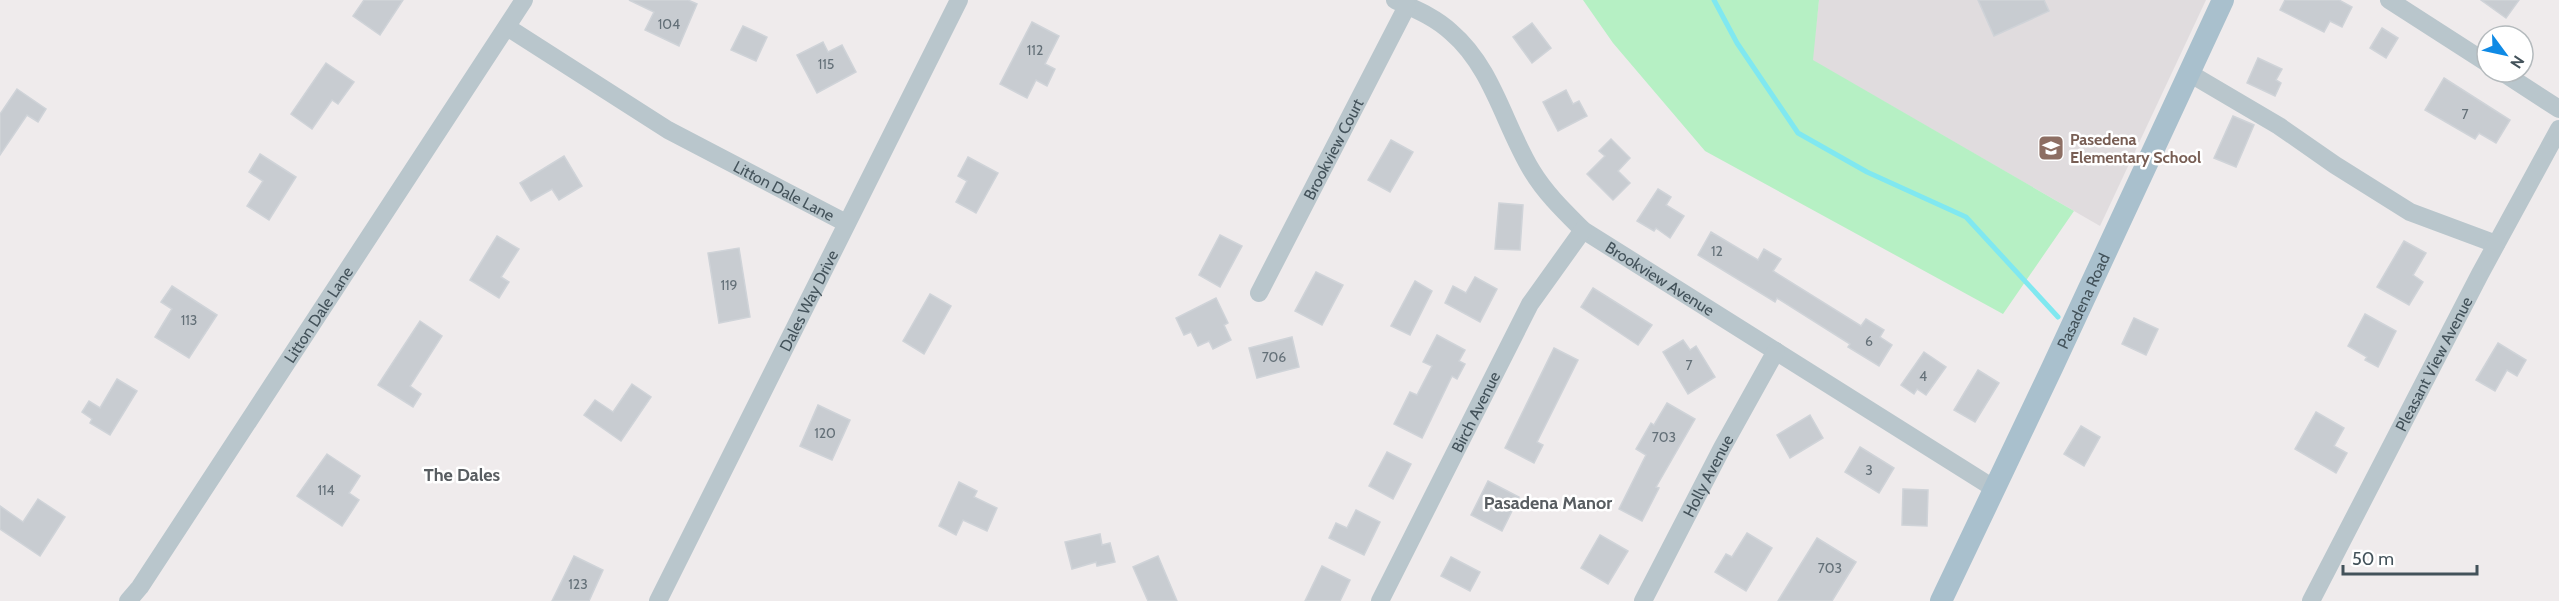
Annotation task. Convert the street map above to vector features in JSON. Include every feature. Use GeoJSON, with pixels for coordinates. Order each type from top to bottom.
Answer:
{"type":"FeatureCollection","features":[{"type":"Feature","properties":{"kind":"main road","name":"Pasadena Road"},"geometry":{"type":"LineString","coordinates":[[1941,601],[2223,0]]}},
{"type":"Feature","properties":{"kind":"street","name":"Litton Dale Lane"},"geometry":{"type":"LineString","coordinates":[[128,601],[147,577],[524,0]]}},
{"type":"Feature","properties":{"kind":"street","name":"Dales Way Drive"},"geometry":{"type":"LineString","coordinates":[[658,601],[959,0]]}},
{"type":"Feature","properties":{"kind":"street"},"geometry":{"type":"LineString","coordinates":[[2389,0],[2475,55]]}},
{"type":"Feature","properties":{"kind":"street","name":"Brookview Avenue"},"geometry":{"type":"LineString","coordinates":[[1401,3],[1436,20],[1465,47],[1481,67],[1532,172],[1549,195],[1583,230],[1995,489]]}},
{"type":"Feature","properties":{"kind":"street","name":"Brookview Court"},"geometry":{"type":"LineString","coordinates":[[1259,292],[1401,3]]}},
{"type":"Feature","properties":{"kind":"street","name":"Litton Dale Lane"},"geometry":{"type":"LineString","coordinates":[[507,27],[668,130],[846,223]]}},
{"type":"Feature","properties":{"kind":"street"},"geometry":{"type":"LineString","coordinates":[[2188,74],[2279,126],[2335,165],[2410,212],[2496,244]]}},
{"type":"Feature","properties":{"kind":"street"},"geometry":{"type":"LineString","coordinates":[[2520,84],[2559,109]]}},
{"type":"Feature","properties":{"kind":"street","name":"Pleasant View Avenue"},"geometry":{"type":"LineString","coordinates":[[2311,601],[2496,244],[2559,129]]}},
{"type":"Feature","properties":{"kind":"street","name":"Birch Avenue"},"geometry":{"type":"LineString","coordinates":[[1380,601],[1524,314],[1583,230]]}},
{"type":"Feature","properties":{"kind":"street","name":"Holly Avenue"},"geometry":{"type":"LineString","coordinates":[[1643,601],[1716,458],[1776,351]]}},
{"type":"Feature","properties":{"kind":"shaded area","name":"Pasedena Elementary School"},"geometry":{"type":"Polygon","coordinates":[[[1819,0],[2206,0],[2100,226],[1812,60],[1819,0]]]}},
{"type":"Feature","properties":{"kind":"green space"},"geometry":{"type":"Polygon","coordinates":[[[1583,0],[1819,0],[1813,60],[2074,211],[2003,314],[1705,151],[1613,43],[1583,0]]]}},
{"type":"Feature","properties":{"kind":"building"},"geometry":{"type":"Polygon","coordinates":[[[364,0],[403,0],[380,35],[353,16],[364,0]]]}},
{"type":"Feature","properties":{"kind":"building"},"geometry":{"type":"Polygon","coordinates":[[[629,0],[688,0],[697,4],[679,46],[645,30],[654,12],[629,0]]]}},
{"type":"Feature","properties":{"kind":"building"},"geometry":{"type":"Polygon","coordinates":[[[1978,0],[2044,0],[2049,11],[1994,36],[1978,0]]]}},
{"type":"Feature","properties":{"kind":"building"},"geometry":{"type":"Polygon","coordinates":[[[2285,0],[2339,0],[2352,7],[2342,27],[2330,21],[2324,32],[2280,10],[2285,0]]]}},
{"type":"Feature","properties":{"kind":"building"},"geometry":{"type":"Polygon","coordinates":[[[2481,0],[2519,0],[2506,18],[2481,0]]]}},
{"type":"Feature","properties":{"kind":"building"},"geometry":{"type":"Polygon","coordinates":[[[1032,22],[1059,36],[1045,64],[1055,69],[1047,86],[1036,80],[1027,98],[1000,84],[1032,22]]]}},
{"type":"Feature","properties":{"kind":"building"},"geometry":{"type":"Polygon","coordinates":[[[1532,23],[1551,48],[1532,63],[1513,37],[1532,23]]]}},
{"type":"Feature","properties":{"kind":"building"},"geometry":{"type":"Polygon","coordinates":[[[743,26],[767,37],[756,61],[731,50],[743,26]]]}},
{"type":"Feature","properties":{"kind":"building"},"geometry":{"type":"Polygon","coordinates":[[[2382,28],[2398,38],[2386,58],[2370,48],[2382,28]]]}},
{"type":"Feature","properties":{"kind":"building"},"geometry":{"type":"Polygon","coordinates":[[[823,42],[828,52],[842,45],[856,72],[817,93],[797,55],[823,42]]]}},
{"type":"Feature","properties":{"kind":"building"},"geometry":{"type":"Polygon","coordinates":[[[2258,58],[2282,69],[2276,80],[2281,83],[2275,96],[2247,83],[2258,58]]]}},
{"type":"Feature","properties":{"kind":"building"},"geometry":{"type":"Polygon","coordinates":[[[326,63],[354,82],[338,104],[332,100],[312,129],[291,114],[326,63]]]}},
{"type":"Feature","properties":{"kind":"building"},"geometry":{"type":"Polygon","coordinates":[[[2444,78],[2510,120],[2496,143],[2479,133],[2475,139],[2425,110],[2444,78]]]}},
{"type":"Feature","properties":{"kind":"building"},"geometry":{"type":"Polygon","coordinates":[[[17,89],[46,109],[38,122],[27,115],[0,155],[0,114],[17,89]]]}},
{"type":"Feature","properties":{"kind":"building"},"geometry":{"type":"Polygon","coordinates":[[[1566,90],[1573,104],[1579,101],[1587,116],[1558,131],[1543,102],[1566,90]]]}},
{"type":"Feature","properties":{"kind":"building"},"geometry":{"type":"Polygon","coordinates":[[[2233,116],[2254,125],[2236,167],[2214,158],[2233,116]]]}},
{"type":"Feature","properties":{"kind":"building"},"geometry":{"type":"Polygon","coordinates":[[[1611,139],[1630,158],[1618,171],[1630,183],[1613,200],[1587,174],[1605,156],[1599,151],[1611,139]]]}},
{"type":"Feature","properties":{"kind":"building"},"geometry":{"type":"Polygon","coordinates":[[[1391,140],[1413,152],[1390,192],[1368,180],[1391,140]]]}},
{"type":"Feature","properties":{"kind":"building"},"geometry":{"type":"Polygon","coordinates":[[[260,154],[296,177],[269,220],[247,206],[263,181],[249,172],[260,154]]]}},
{"type":"Feature","properties":{"kind":"building"},"geometry":{"type":"Polygon","coordinates":[[[564,156],[582,186],[559,200],[552,189],[531,201],[520,183],[564,156]]]}},
{"type":"Feature","properties":{"kind":"building"},"geometry":{"type":"Polygon","coordinates":[[[968,157],[998,173],[976,213],[956,202],[967,181],[958,176],[968,157]]]}},
{"type":"Feature","properties":{"kind":"building"},"geometry":{"type":"Polygon","coordinates":[[[1658,189],[1671,197],[1666,205],[1684,216],[1670,238],[1656,228],[1654,231],[1637,221],[1658,189]]]}},
{"type":"Feature","properties":{"kind":"building"},"geometry":{"type":"Polygon","coordinates":[[[1499,203],[1523,205],[1520,250],[1495,249],[1499,203]]]}},
{"type":"Feature","properties":{"kind":"building"},"geometry":{"type":"Polygon","coordinates":[[[1711,232],[1758,260],[1764,249],[1781,259],[1773,271],[1861,326],[1866,319],[1884,330],[1880,337],[1892,345],[1879,366],[1848,347],[1850,344],[1777,298],[1775,302],[1698,255],[1711,232]]]}},
{"type":"Feature","properties":{"kind":"building"},"geometry":{"type":"Polygon","coordinates":[[[1220,235],[1242,246],[1220,287],[1199,275],[1220,235]]]}},
{"type":"Feature","properties":{"kind":"building"},"geometry":{"type":"Polygon","coordinates":[[[497,236],[519,249],[501,277],[509,282],[499,298],[470,280],[497,236]]]}},
{"type":"Feature","properties":{"kind":"building"},"geometry":{"type":"Polygon","coordinates":[[[2404,241],[2426,253],[2413,275],[2423,282],[2409,305],[2377,287],[2404,241]]]}},
{"type":"Feature","properties":{"kind":"building"},"geometry":{"type":"Polygon","coordinates":[[[739,248],[750,317],[719,323],[708,253],[739,248]]]}},
{"type":"Feature","properties":{"kind":"building"},"geometry":{"type":"Polygon","coordinates":[[[1316,272],[1343,285],[1322,325],[1295,311],[1316,272]]]}},
{"type":"Feature","properties":{"kind":"building"},"geometry":{"type":"Polygon","coordinates":[[[1475,277],[1497,289],[1480,322],[1445,303],[1453,286],[1466,293],[1475,277]]]}},
{"type":"Feature","properties":{"kind":"building"},"geometry":{"type":"Polygon","coordinates":[[[1415,281],[1432,291],[1410,335],[1391,326],[1415,281]]]}},
{"type":"Feature","properties":{"kind":"building"},"geometry":{"type":"Polygon","coordinates":[[[172,286],[217,315],[189,358],[155,337],[172,309],[161,302],[172,286]]]}},
{"type":"Feature","properties":{"kind":"building"},"geometry":{"type":"Polygon","coordinates":[[[1593,288],[1652,325],[1638,345],[1581,307],[1593,288]]]}},
{"type":"Feature","properties":{"kind":"building"},"geometry":{"type":"Polygon","coordinates":[[[930,294],[951,306],[924,354],[903,341],[930,294]]]}},
{"type":"Feature","properties":{"kind":"building"},"geometry":{"type":"Polygon","coordinates":[[[1216,298],[1228,323],[1224,325],[1231,340],[1213,349],[1209,341],[1198,346],[1191,332],[1184,335],[1176,318],[1216,298]]]}},
{"type":"Feature","properties":{"kind":"building"},"geometry":{"type":"Polygon","coordinates":[[[2365,314],[2396,331],[2378,367],[2365,360],[2367,357],[2348,346],[2365,314]]]}},
{"type":"Feature","properties":{"kind":"building"},"geometry":{"type":"Polygon","coordinates":[[[2134,318],[2158,329],[2146,355],[2122,344],[2134,318]]]}},
{"type":"Feature","properties":{"kind":"building"},"geometry":{"type":"Polygon","coordinates":[[[420,321],[442,336],[410,386],[421,394],[413,407],[378,385],[420,321]]]}},
{"type":"Feature","properties":{"kind":"building"},"geometry":{"type":"Polygon","coordinates":[[[1437,335],[1465,350],[1459,361],[1465,364],[1457,379],[1452,376],[1422,438],[1394,424],[1410,392],[1417,395],[1432,366],[1423,362],[1437,335]]]}},
{"type":"Feature","properties":{"kind":"building"},"geometry":{"type":"Polygon","coordinates":[[[1292,337],[1299,367],[1257,378],[1249,348],[1292,337]]]}},
{"type":"Feature","properties":{"kind":"building"},"geometry":{"type":"Polygon","coordinates":[[[1683,340],[1690,350],[1696,346],[1715,377],[1688,394],[1663,352],[1683,340]]]}},
{"type":"Feature","properties":{"kind":"building"},"geometry":{"type":"Polygon","coordinates":[[[2498,343],[2526,360],[2517,376],[2507,370],[2495,391],[2476,380],[2498,343]]]}},
{"type":"Feature","properties":{"kind":"building"},"geometry":{"type":"Polygon","coordinates":[[[1554,348],[1578,360],[1537,442],[1543,445],[1534,463],[1505,448],[1554,348]]]}},
{"type":"Feature","properties":{"kind":"building"},"geometry":{"type":"Polygon","coordinates":[[[1924,352],[1946,367],[1926,395],[1917,389],[1914,394],[1901,385],[1924,352]]]}},
{"type":"Feature","properties":{"kind":"building"},"geometry":{"type":"Polygon","coordinates":[[[1978,370],[1999,383],[1975,422],[1954,410],[1978,370]]]}},
{"type":"Feature","properties":{"kind":"building"},"geometry":{"type":"Polygon","coordinates":[[[117,379],[137,391],[110,435],[90,423],[92,419],[82,412],[89,401],[100,408],[117,379]]]}},
{"type":"Feature","properties":{"kind":"building"},"geometry":{"type":"Polygon","coordinates":[[[632,384],[651,397],[621,441],[584,415],[595,400],[613,412],[632,384]]]}},
{"type":"Feature","properties":{"kind":"building"},"geometry":{"type":"Polygon","coordinates":[[[1667,403],[1695,419],[1656,487],[1659,488],[1642,521],[1619,509],[1646,455],[1636,449],[1651,423],[1654,425],[1667,403]]]}},
{"type":"Feature","properties":{"kind":"building"},"geometry":{"type":"Polygon","coordinates":[[[818,405],[850,420],[832,460],[800,446],[818,405]]]}},
{"type":"Feature","properties":{"kind":"building"},"geometry":{"type":"Polygon","coordinates":[[[2316,412],[2344,428],[2334,446],[2347,453],[2336,473],[2295,449],[2316,412]]]}},
{"type":"Feature","properties":{"kind":"building"},"geometry":{"type":"Polygon","coordinates":[[[1810,415],[1823,438],[1790,458],[1777,435],[1810,415]]]}},
{"type":"Feature","properties":{"kind":"building"},"geometry":{"type":"Polygon","coordinates":[[[2081,426],[2100,437],[2084,466],[2064,454],[2081,426]]]}},
{"type":"Feature","properties":{"kind":"building"},"geometry":{"type":"Polygon","coordinates":[[[1860,447],[1894,468],[1879,493],[1845,472],[1860,447]]]}},
{"type":"Feature","properties":{"kind":"building"},"geometry":{"type":"Polygon","coordinates":[[[1387,452],[1411,464],[1393,499],[1369,486],[1387,452]]]}},
{"type":"Feature","properties":{"kind":"building"},"geometry":{"type":"Polygon","coordinates":[[[327,454],[360,476],[349,493],[359,500],[342,526],[297,496],[327,454]]]}},
{"type":"Feature","properties":{"kind":"building"},"geometry":{"type":"Polygon","coordinates":[[[1488,481],[1519,497],[1502,531],[1471,515],[1488,481]]]}},
{"type":"Feature","properties":{"kind":"building"},"geometry":{"type":"Polygon","coordinates":[[[959,482],[977,491],[974,497],[997,508],[987,531],[963,520],[956,535],[939,526],[959,482]]]}},
{"type":"Feature","properties":{"kind":"building"},"geometry":{"type":"Polygon","coordinates":[[[1903,489],[1928,490],[1927,526],[1902,525],[1903,489]]]}},
{"type":"Feature","properties":{"kind":"building"},"geometry":{"type":"Polygon","coordinates":[[[38,499],[65,517],[40,556],[0,529],[0,506],[23,522],[38,499]]]}},
{"type":"Feature","properties":{"kind":"building"},"geometry":{"type":"Polygon","coordinates":[[[1356,510],[1380,522],[1364,555],[1329,538],[1336,523],[1347,528],[1356,510]]]}},
{"type":"Feature","properties":{"kind":"building"},"geometry":{"type":"Polygon","coordinates":[[[1747,533],[1772,548],[1746,591],[1715,572],[1726,554],[1732,557],[1747,533]]]}},
{"type":"Feature","properties":{"kind":"building"},"geometry":{"type":"Polygon","coordinates":[[[1100,534],[1102,545],[1110,543],[1115,562],[1097,566],[1096,562],[1072,569],[1065,542],[1100,534]]]}},
{"type":"Feature","properties":{"kind":"building"},"geometry":{"type":"Polygon","coordinates":[[[1600,535],[1628,551],[1608,584],[1581,568],[1600,535]]]}},
{"type":"Feature","properties":{"kind":"building"},"geometry":{"type":"Polygon","coordinates":[[[1817,538],[1856,562],[1832,601],[1778,601],[1817,538]]]}},
{"type":"Feature","properties":{"kind":"building"},"geometry":{"type":"Polygon","coordinates":[[[574,556],[603,570],[589,601],[552,601],[574,556]]]}},
{"type":"Feature","properties":{"kind":"building"},"geometry":{"type":"Polygon","coordinates":[[[1158,556],[1177,601],[1148,601],[1133,567],[1158,556]]]}},
{"type":"Feature","properties":{"kind":"building"},"geometry":{"type":"Polygon","coordinates":[[[1451,557],[1480,572],[1470,591],[1441,576],[1451,557]]]}},
{"type":"Feature","properties":{"kind":"building"},"geometry":{"type":"Polygon","coordinates":[[[1322,566],[1350,580],[1340,601],[1305,601],[1322,566]]]}},
{"type":"Feature","properties":{"kind":"waterway"},"geometry":{"type":"LineString","coordinates":[[1714,0],[1737,43],[1798,133],[1867,172],[1966,217],[2058,317]]}},
{"type":"Feature","properties":{"kind":"place","name":"Pasedena Elementary School"},"geometry":{"type":"Point","coordinates":[2051,148]}},
{"type":"Feature","properties":{"kind":"district","name":"The Dales"},"geometry":{"type":"Point","coordinates":[462,475]}},
{"type":"Feature","properties":{"kind":"district","name":"Pasadena Manor"},"geometry":{"type":"Point","coordinates":[1548,503]}}]}
